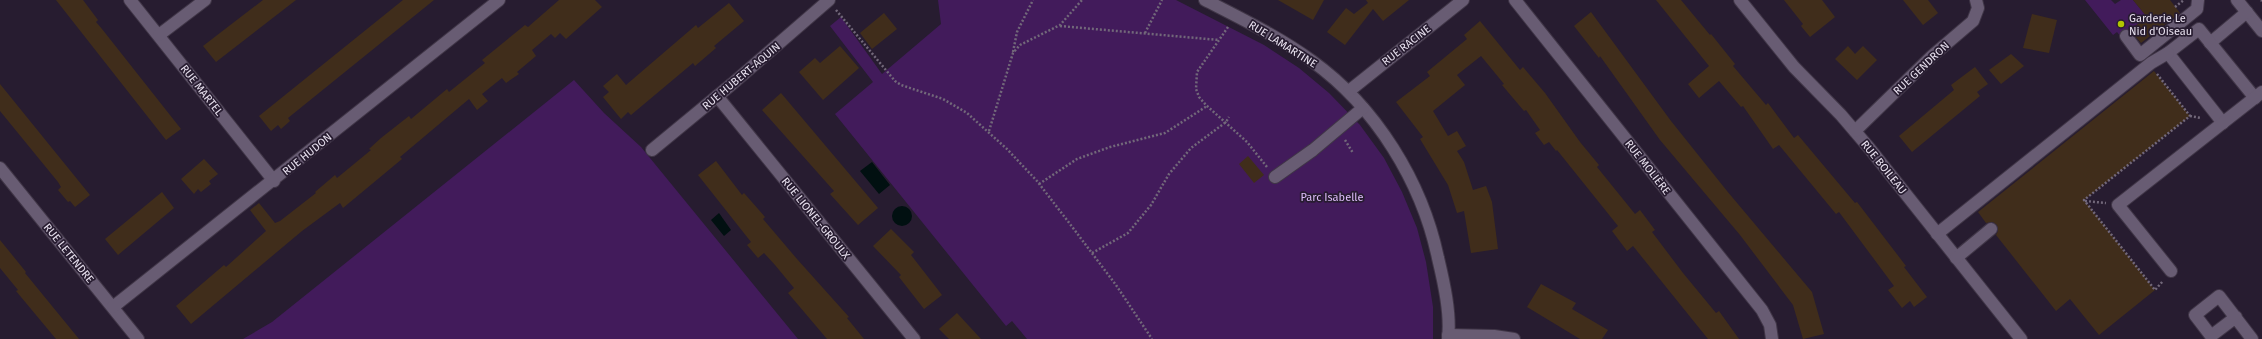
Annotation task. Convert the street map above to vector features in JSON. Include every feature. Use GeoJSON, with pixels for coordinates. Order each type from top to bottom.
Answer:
{"type":"FeatureCollection","features":[{"type":"Feature","properties":{"kind":"street","name":"RUE MARTEL"},"geometry":{"type":"LineString","coordinates":[[130,0],[274,181]]}},
{"type":"Feature","properties":{"kind":"street"},"geometry":{"type":"LineString","coordinates":[[159,35],[205,0]]}},
{"type":"Feature","properties":{"kind":"street","name":"RUE HUDON"},"geometry":{"type":"LineString","coordinates":[[113,308],[499,0]]}},
{"type":"Feature","properties":{"kind":"street","name":"RUE LAMARTINE"},"geometry":{"type":"LineString","coordinates":[[1205,0],[1292,47],[1349,92],[1363,108],[1396,154],[1426,215],[1440,267],[1448,337]]}},
{"type":"Feature","properties":{"kind":"street","name":"RUE RACINE"},"geometry":{"type":"LineString","coordinates":[[1349,92],[1463,0]]}},
{"type":"Feature","properties":{"kind":"street","name":"RUE MOLIÈRE"},"geometry":{"type":"LineString","coordinates":[[1515,0],[1762,310],[1770,325],[1772,339]]}},
{"type":"Feature","properties":{"kind":"street","name":"RUE BOILEAU"},"geometry":{"type":"LineString","coordinates":[[1740,0],[1794,67],[1855,131],[2021,339]]}},
{"type":"Feature","properties":{"kind":"street","name":"RUE GENDRON"},"geometry":{"type":"LineString","coordinates":[[1855,131],[1925,62],[1973,21],[1978,8],[1976,0]]}},
{"type":"Feature","properties":{"kind":"street"},"geometry":{"type":"LineString","coordinates":[[2126,36],[2140,55],[2197,9],[2198,0]]}},
{"type":"Feature","properties":{"kind":"street"},"geometry":{"type":"LineString","coordinates":[[2237,0],[2262,31]]}},
{"type":"Feature","properties":{"kind":"street","name":"RUE HUBERT-AQUIN"},"geometry":{"type":"LineString","coordinates":[[652,150],[832,4]]}},
{"type":"Feature","properties":{"kind":"street"},"geometry":{"type":"LineString","coordinates":[[2210,43],[2247,12]]}},
{"type":"Feature","properties":{"kind":"street"},"geometry":{"type":"LineString","coordinates":[[1937,234],[2151,63],[2168,53],[2199,29],[2258,95],[2118,205],[2171,271]]}},
{"type":"Feature","properties":{"kind":"street"},"geometry":{"type":"LineString","coordinates":[[2168,53],[2223,123]]}},
{"type":"Feature","properties":{"kind":"street","name":"RUE LIONEL-GROULX"},"geometry":{"type":"LineString","coordinates":[[718,96],[914,339]]}},
{"type":"Feature","properties":{"kind":"street"},"geometry":{"type":"LineString","coordinates":[[1275,177],[1313,150],[1363,108]]}},
{"type":"Feature","properties":{"kind":"street","name":"RUE LETENDRE"},"geometry":{"type":"LineString","coordinates":[[0,168],[138,339]]}},
{"type":"Feature","properties":{"kind":"street"},"geometry":{"type":"LineString","coordinates":[[1956,258],[1991,229]]}},
{"type":"Feature","properties":{"kind":"street"},"geometry":{"type":"LineString","coordinates":[[2236,317],[2209,337],[2195,315],[2219,296],[2236,317],[2252,339]]}},
{"type":"Feature","properties":{"kind":"street"},"geometry":{"type":"LineString","coordinates":[[1448,337],[1494,336],[1514,339]]}},
{"type":"Feature","properties":{"kind":"path"},"geometry":{"type":"LineString","coordinates":[[989,132],[1013,53],[1017,32],[1033,0]]}},
{"type":"Feature","properties":{"kind":"path"},"geometry":{"type":"LineString","coordinates":[[1013,53],[1020,44],[1060,26],[1082,0]]}},
{"type":"Feature","properties":{"kind":"path"},"geometry":{"type":"LineString","coordinates":[[1145,33],[1162,0]]}},
{"type":"Feature","properties":{"kind":"path"},"geometry":{"type":"LineString","coordinates":[[2175,7],[2184,0]]}},
{"type":"Feature","properties":{"kind":"path"},"geometry":{"type":"LineString","coordinates":[[832,4],[895,81],[901,85],[942,99],[967,114],[989,132],[1039,184],[1092,253],[1152,339]]}},
{"type":"Feature","properties":{"kind":"path"},"geometry":{"type":"LineString","coordinates":[[1060,26],[1219,40]]}},
{"type":"Feature","properties":{"kind":"path"},"geometry":{"type":"LineString","coordinates":[[1229,26],[1197,72],[1195,79],[1199,97],[1247,142],[1275,177]]}},
{"type":"Feature","properties":{"kind":"path"},"geometry":{"type":"LineString","coordinates":[[1039,184],[1077,159],[1110,147],[1165,133],[1207,106]]}},
{"type":"Feature","properties":{"kind":"path"},"geometry":{"type":"LineString","coordinates":[[1092,253],[1128,233],[1151,205],[1169,174],[1191,148],[1226,122],[1229,117]]}},
{"type":"Feature","properties":{"kind":"path"},"geometry":{"type":"LineString","coordinates":[[2084,200],[2118,205]]}},
{"type":"Feature","properties":{"kind":"green space","name":"Parc Isabelle"},"geometry":{"type":"Polygon","coordinates":[[[938,0],[1176,0],[1264,45],[1299,68],[1329,93],[1360,125],[1384,158],[1402,192],[1417,228],[1426,262],[1433,307],[1433,339],[1027,339],[1012,321],[1006,326],[835,114],[873,82],[830,26],[841,17],[882,74],[941,24],[938,0]]]}},
{"type":"Feature","properties":{"kind":"green space","name":"Garderie Le Nid d'Oiseau"},"geometry":{"type":"Polygon","coordinates":[[[2085,0],[2111,0],[2115,4],[2121,0],[2133,0],[2147,17],[2121,37],[2117,32],[2113,35],[2085,0]]]}},
{"type":"Feature","properties":{"kind":"green space"},"geometry":{"type":"Polygon","coordinates":[[[574,80],[604,113],[641,147],[798,339],[243,339],[272,322],[574,80]]]}},
{"type":"Feature","properties":{"kind":"shaded area"},"geometry":{"type":"Polygon","coordinates":[[[872,162],[890,185],[879,194],[860,171],[872,162]]]}},
{"type":"Feature","properties":{"kind":"shaded area"},"geometry":{"type":"Polygon","coordinates":[[[902,206],[909,209],[912,216],[909,223],[902,226],[895,223],[892,216],[895,209],[902,206]]]}},
{"type":"Feature","properties":{"kind":"shaded area"},"geometry":{"type":"Polygon","coordinates":[[[719,213],[731,230],[724,236],[711,220],[719,213]]]}},
{"type":"Feature","properties":{"kind":"building"},"geometry":{"type":"Polygon","coordinates":[[[56,0],[83,0],[98,20],[96,22],[181,129],[166,140],[56,0]]]}},
{"type":"Feature","properties":{"kind":"building"},"geometry":{"type":"Polygon","coordinates":[[[263,0],[296,0],[216,62],[203,46],[263,0]]]}},
{"type":"Feature","properties":{"kind":"building"},"geometry":{"type":"Polygon","coordinates":[[[403,0],[434,0],[288,118],[290,121],[281,129],[278,125],[271,131],[259,116],[403,0]]]}},
{"type":"Feature","properties":{"kind":"building"},"geometry":{"type":"Polygon","coordinates":[[[559,0],[595,0],[602,7],[566,39],[560,33],[555,38],[551,34],[532,50],[536,56],[517,72],[519,74],[506,83],[502,78],[482,94],[488,101],[477,110],[469,99],[400,157],[402,159],[343,208],[340,203],[302,231],[191,324],[176,306],[224,265],[226,267],[266,231],[250,210],[259,203],[275,223],[280,221],[316,193],[315,192],[335,175],[337,178],[371,150],[369,149],[381,138],[409,116],[411,119],[447,89],[449,92],[485,63],[482,60],[525,25],[528,27],[559,0]]]}},
{"type":"Feature","properties":{"kind":"building"},"geometry":{"type":"Polygon","coordinates":[[[1278,0],[1324,0],[1313,20],[1278,0]]]}},
{"type":"Feature","properties":{"kind":"building"},"geometry":{"type":"Polygon","coordinates":[[[1366,0],[1409,0],[1383,21],[1373,9],[1345,45],[1327,32],[1346,8],[1354,14],[1368,3],[1366,0]]]}},
{"type":"Feature","properties":{"kind":"building"},"geometry":{"type":"Polygon","coordinates":[[[1656,0],[1681,0],[1735,64],[1733,66],[1766,105],[1768,103],[1794,138],[1798,135],[1855,203],[1857,202],[1906,266],[1904,267],[1927,297],[1914,307],[1910,301],[1902,308],[1888,290],[1894,286],[1839,212],[1836,214],[1779,145],[1773,149],[1743,106],[1741,107],[1719,81],[1699,98],[1688,84],[1709,66],[1656,0]]]}},
{"type":"Feature","properties":{"kind":"building"},"geometry":{"type":"Polygon","coordinates":[[[1784,0],[1822,0],[1835,17],[1810,37],[1801,26],[1803,24],[1784,0]]]}},
{"type":"Feature","properties":{"kind":"building"},"geometry":{"type":"Polygon","coordinates":[[[1903,0],[1928,0],[1938,13],[1923,25],[1903,0]]]}},
{"type":"Feature","properties":{"kind":"building"},"geometry":{"type":"Polygon","coordinates":[[[2133,0],[2170,0],[2180,13],[2141,43],[2130,30],[2147,17],[2133,0]]]}},
{"type":"Feature","properties":{"kind":"building"},"geometry":{"type":"Polygon","coordinates":[[[729,3],[744,21],[714,46],[716,48],[695,66],[693,63],[631,115],[628,112],[621,119],[603,97],[609,92],[603,86],[617,74],[626,85],[696,25],[698,28],[729,3]]]}},
{"type":"Feature","properties":{"kind":"building"},"geometry":{"type":"Polygon","coordinates":[[[1591,12],[1671,121],[1727,191],[1812,292],[1824,334],[1803,339],[1793,305],[1740,235],[1660,140],[1600,56],[1599,58],[1574,26],[1591,12]]]}},
{"type":"Feature","properties":{"kind":"building"},"geometry":{"type":"Polygon","coordinates":[[[884,13],[897,29],[872,49],[860,33],[884,13]]]}},
{"type":"Feature","properties":{"kind":"building"},"geometry":{"type":"Polygon","coordinates":[[[2032,14],[2057,20],[2049,53],[2023,48],[2032,14]]]}},
{"type":"Feature","properties":{"kind":"building"},"geometry":{"type":"Polygon","coordinates":[[[1480,21],[1520,70],[1523,67],[1545,93],[1580,142],[1599,165],[1597,167],[1635,214],[1640,210],[1655,230],[1652,232],[1683,273],[1716,313],[1719,311],[1739,339],[1708,339],[1633,246],[1627,251],[1612,231],[1618,226],[1557,150],[1556,151],[1549,142],[1544,145],[1535,133],[1540,130],[1526,110],[1524,111],[1502,85],[1504,84],[1481,56],[1457,75],[1465,85],[1433,111],[1448,136],[1457,131],[1466,146],[1457,151],[1464,162],[1473,190],[1486,186],[1492,202],[1498,249],[1471,253],[1464,211],[1457,213],[1448,185],[1420,139],[1423,137],[1396,102],[1430,76],[1427,72],[1467,39],[1464,35],[1480,21]]]}},
{"type":"Feature","properties":{"kind":"building"},"geometry":{"type":"Polygon","coordinates":[[[840,46],[859,68],[823,100],[799,72],[815,58],[820,63],[840,46]]]}},
{"type":"Feature","properties":{"kind":"building"},"geometry":{"type":"Polygon","coordinates":[[[1848,46],[1855,54],[1863,46],[1877,60],[1857,80],[1835,59],[1848,46]]]}},
{"type":"Feature","properties":{"kind":"building"},"geometry":{"type":"Polygon","coordinates":[[[2011,54],[2024,66],[2001,84],[1989,70],[2011,54]]]}},
{"type":"Feature","properties":{"kind":"building"},"geometry":{"type":"Polygon","coordinates":[[[1975,67],[1988,84],[1977,92],[1980,96],[1912,152],[1899,136],[1954,90],[1951,85],[1975,67]]]}},
{"type":"Feature","properties":{"kind":"building"},"geometry":{"type":"Polygon","coordinates":[[[2154,71],[2190,116],[2084,200],[2155,290],[2099,335],[2070,299],[2056,311],[1996,235],[1998,231],[1997,225],[1993,222],[1986,223],[1978,212],[2154,71]]]}},
{"type":"Feature","properties":{"kind":"building"},"geometry":{"type":"Polygon","coordinates":[[[0,84],[90,195],[75,207],[70,201],[68,202],[58,190],[61,187],[58,182],[0,111],[0,84]]]}},
{"type":"Feature","properties":{"kind":"building"},"geometry":{"type":"Polygon","coordinates":[[[781,93],[878,208],[858,225],[830,194],[834,191],[762,110],[781,93]]]}},
{"type":"Feature","properties":{"kind":"building"},"geometry":{"type":"Polygon","coordinates":[[[1248,156],[1264,175],[1254,183],[1239,164],[1248,156]]]}},
{"type":"Feature","properties":{"kind":"building"},"geometry":{"type":"Polygon","coordinates":[[[204,159],[218,174],[209,181],[211,184],[201,192],[198,189],[194,194],[181,179],[204,159]]]}},
{"type":"Feature","properties":{"kind":"building"},"geometry":{"type":"Polygon","coordinates":[[[716,161],[742,195],[744,193],[765,217],[763,219],[849,317],[847,318],[864,339],[827,339],[788,293],[794,288],[775,265],[764,253],[758,258],[747,245],[751,242],[698,175],[716,161]]]}},
{"type":"Feature","properties":{"kind":"building"},"geometry":{"type":"Polygon","coordinates":[[[162,192],[174,208],[118,255],[105,239],[162,192]]]}},
{"type":"Feature","properties":{"kind":"building"},"geometry":{"type":"Polygon","coordinates":[[[891,229],[914,252],[911,255],[942,295],[924,309],[899,277],[901,275],[873,246],[891,229]]]}},
{"type":"Feature","properties":{"kind":"building"},"geometry":{"type":"Polygon","coordinates":[[[0,240],[79,339],[56,339],[16,291],[18,290],[0,268],[0,240]]]}},
{"type":"Feature","properties":{"kind":"building"},"geometry":{"type":"Polygon","coordinates":[[[1541,284],[1576,303],[1572,309],[1608,330],[1602,339],[1580,339],[1527,307],[1541,284]]]}},
{"type":"Feature","properties":{"kind":"building"},"geometry":{"type":"Polygon","coordinates":[[[957,313],[981,339],[949,339],[939,329],[957,313]]]}},
{"type":"Feature","properties":{"kind":"place","name":"Garderie Le Nid d'Oiseau"},"geometry":{"type":"Point","coordinates":[2121,24]}}]}
